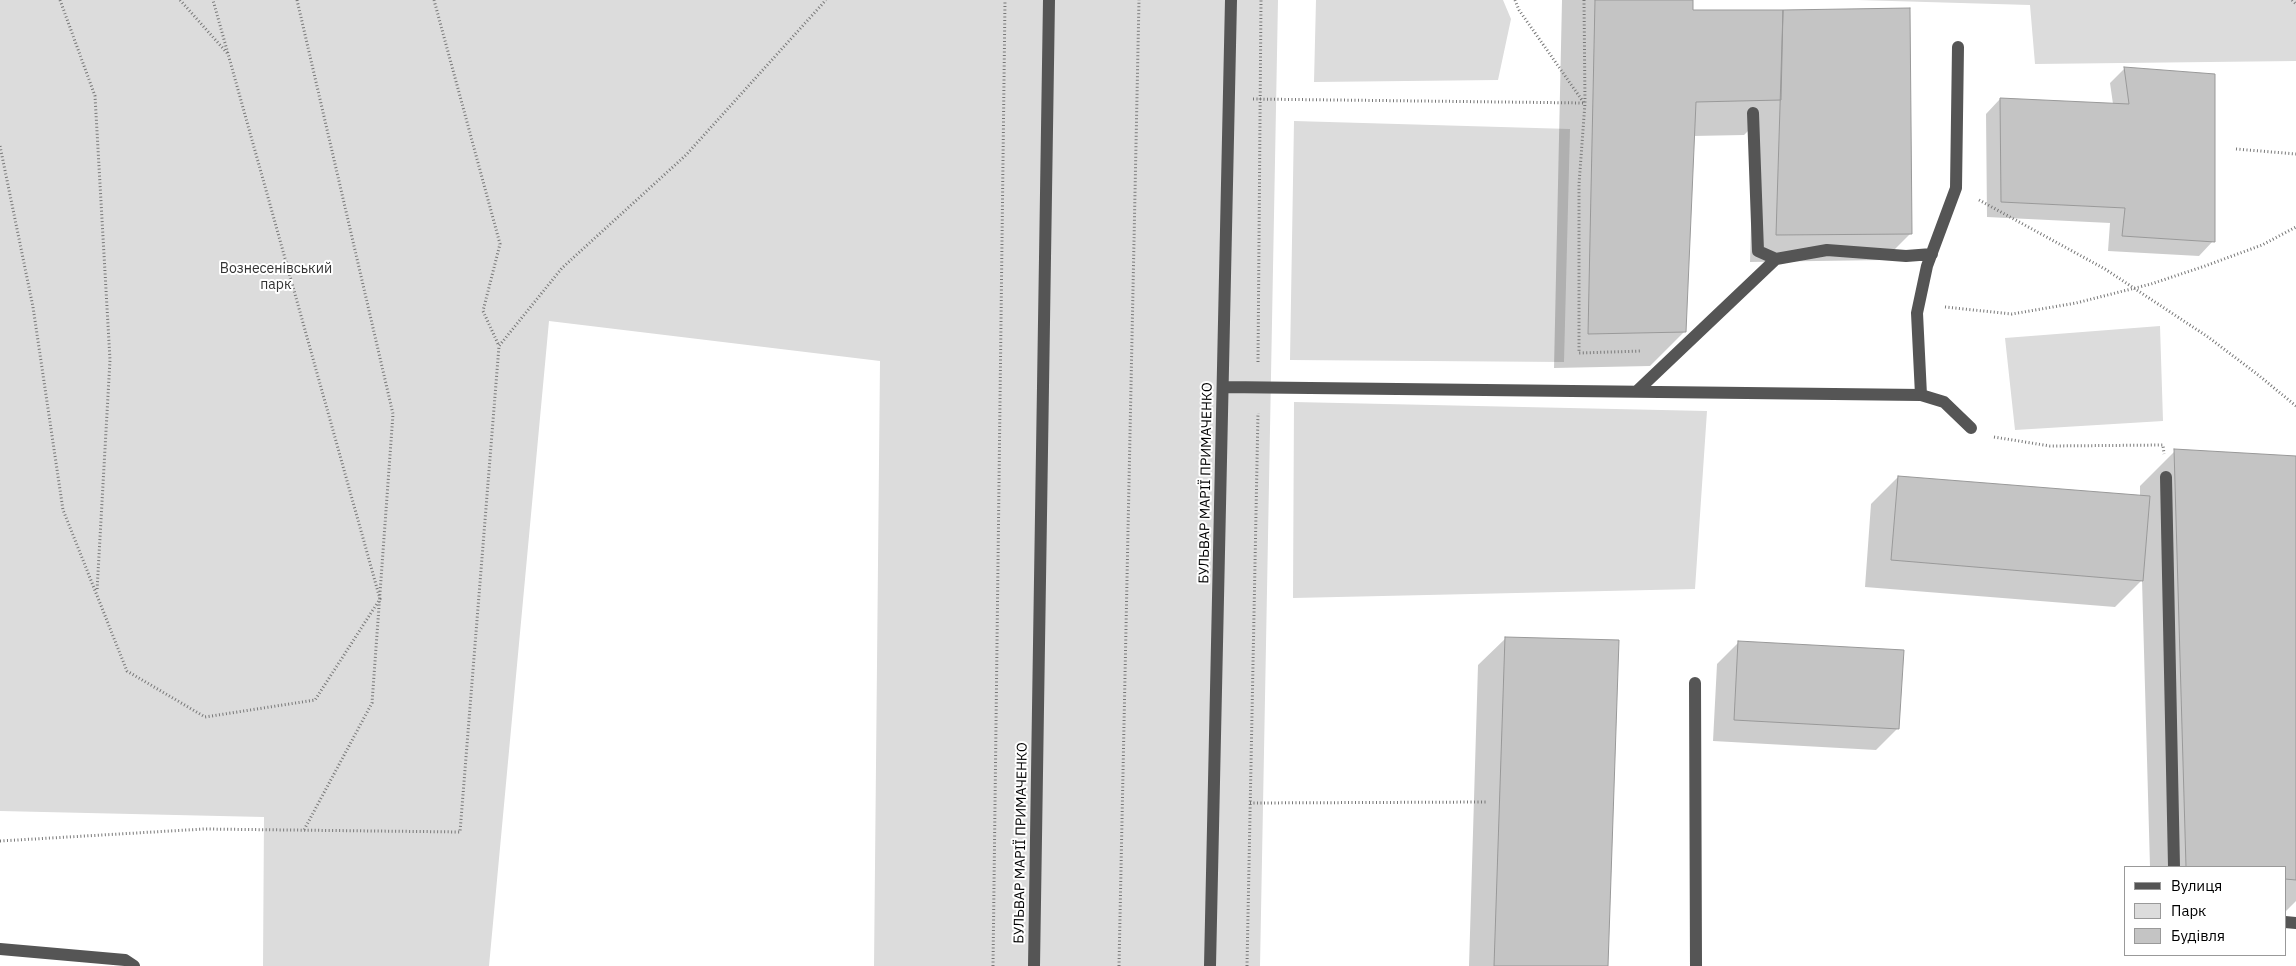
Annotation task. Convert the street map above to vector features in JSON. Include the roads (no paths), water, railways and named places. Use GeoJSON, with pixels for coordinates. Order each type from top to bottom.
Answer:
{"type":"FeatureCollection","features":[{"type":"Feature","properties":{"kind":"street","name":"БУЛЬВАР МАРІЇ ПРИМАЧЕНКО"},"geometry":{"type":"LineString","coordinates":[[1034,966],[1049,0]]}},
{"type":"Feature","properties":{"kind":"street","name":"БУЛЬВАР МАРІЇ ПРИМАЧЕНКО"},"geometry":{"type":"LineString","coordinates":[[1210,966],[1231,0]]}},
{"type":"Feature","properties":{"kind":"street"},"geometry":{"type":"LineString","coordinates":[[1921,395],[1917,313],[1927,266],[1956,188],[1958,47]]}},
{"type":"Feature","properties":{"kind":"street"},"geometry":{"type":"LineString","coordinates":[[1753,113],[1758,251],[1776,259]]}},
{"type":"Feature","properties":{"kind":"street"},"geometry":{"type":"LineString","coordinates":[[1637,392],[1776,259],[1827,250],[1906,256],[1932,254]]}},
{"type":"Feature","properties":{"kind":"street"},"geometry":{"type":"LineString","coordinates":[[1223,387],[1921,395],[1944,402],[1970,428]]}},
{"type":"Feature","properties":{"kind":"street"},"geometry":{"type":"LineString","coordinates":[[2166,477],[2174,866]]}},
{"type":"Feature","properties":{"kind":"street"},"geometry":{"type":"LineString","coordinates":[[1695,683],[1696,966]]}},
{"type":"Feature","properties":{"kind":"street"},"geometry":{"type":"LineString","coordinates":[[0,949],[125,960],[134,966]]}},
{"type":"Feature","properties":{"kind":"park label","name":"Вознесенівський парк"},"geometry":{"type":"Point","coordinates":[276,278]}}]}
